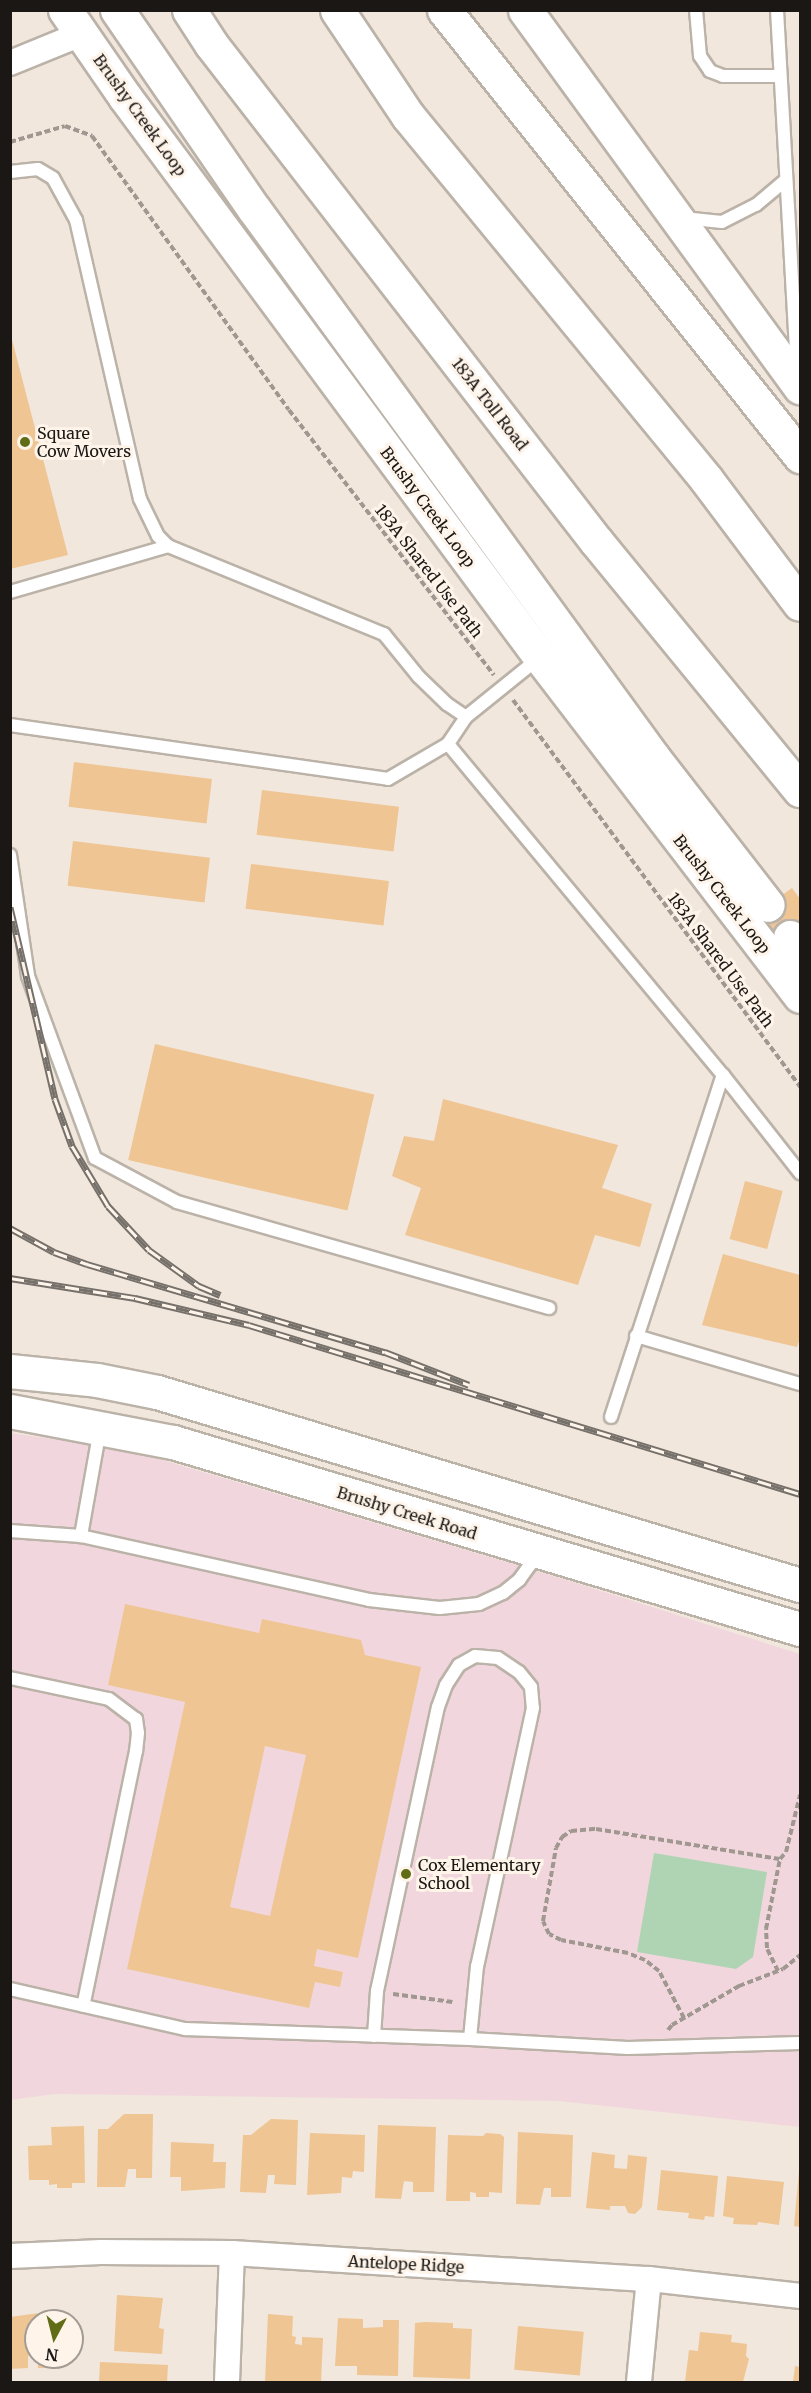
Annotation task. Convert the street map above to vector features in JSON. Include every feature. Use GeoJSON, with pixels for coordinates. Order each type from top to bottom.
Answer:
{"type":"FeatureCollection","features":[{"type":"Feature","properties":{"kind":"main road"},"geometry":{"type":"LineString","coordinates":[[117,10],[254,209],[646,747],[768,905]]}},
{"type":"Feature","properties":{"kind":"main road","name":"183A Toll Road"},"geometry":{"type":"LineString","coordinates":[[189,10],[211,44],[589,531],[801,790]]}},
{"type":"Feature","properties":{"kind":"main road"},"geometry":{"type":"LineString","coordinates":[[337,10],[408,116],[706,479],[801,604]]}},
{"type":"Feature","properties":{"kind":"main road"},"geometry":{"type":"LineString","coordinates":[[444,10],[801,456]]}},
{"type":"Feature","properties":{"kind":"main road"},"geometry":{"type":"LineString","coordinates":[[525,10],[801,387]]}},
{"type":"Feature","properties":{"kind":"main road","name":"Brushy Creek Loop"},"geometry":{"type":"LineString","coordinates":[[74,22],[132,106],[540,657],[801,996]]}},
{"type":"Feature","properties":{"kind":"main road"},"geometry":{"type":"LineString","coordinates":[[10,1371],[97,1380],[157,1392],[787,1581]]}},
{"type":"Feature","properties":{"kind":"main road"},"geometry":{"type":"LineString","coordinates":[[100,1427],[111,1414],[125,1410],[150,1414],[214,1431],[699,1581],[787,1581]]}},
{"type":"Feature","properties":{"kind":"main road","name":"Brushy Creek Road"},"geometry":{"type":"LineString","coordinates":[[10,1411],[173,1442],[801,1629]]}},
{"type":"Feature","properties":{"kind":"street"},"geometry":{"type":"LineString","coordinates":[[10,63],[74,22]]}},
{"type":"Feature","properties":{"kind":"street","name":"Antelope Ridge"},"geometry":{"type":"LineString","coordinates":[[10,2256],[101,2252],[232,2253],[649,2279],[801,2296]]}},
{"type":"Feature","properties":{"kind":"street"},"geometry":{"type":"LineString","coordinates":[[227,2382],[232,2253]]}},
{"type":"Feature","properties":{"kind":"street"},"geometry":{"type":"LineString","coordinates":[[639,2382],[649,2279]]}},
{"type":"Feature","properties":{"kind":"lane"},"geometry":{"type":"LineString","coordinates":[[777,10],[796,348],[801,362]]}},
{"type":"Feature","properties":{"kind":"lane"},"geometry":{"type":"LineString","coordinates":[[694,13],[700,57],[710,71],[723,76],[780,76]]}},
{"type":"Feature","properties":{"kind":"lane"},"geometry":{"type":"LineString","coordinates":[[10,172],[38,169],[53,178],[76,220],[141,499],[158,536],[168,546],[384,634],[419,676],[447,704],[466,717]]}},
{"type":"Feature","properties":{"kind":"lane"},"geometry":{"type":"LineString","coordinates":[[676,218],[722,222],[756,205],[786,180]]}},
{"type":"Feature","properties":{"kind":"lane"},"geometry":{"type":"LineString","coordinates":[[10,592],[168,546]]}},
{"type":"Feature","properties":{"kind":"lane"},"geometry":{"type":"LineString","coordinates":[[10,726],[388,779],[448,744],[466,717],[540,657]]}},
{"type":"Feature","properties":{"kind":"lane"},"geometry":{"type":"LineString","coordinates":[[448,744],[723,1075],[801,1173]]}},
{"type":"Feature","properties":{"kind":"lane"},"geometry":{"type":"LineString","coordinates":[[10,855],[28,975],[95,1158],[177,1202],[549,1308]]}},
{"type":"Feature","properties":{"kind":"lane"},"geometry":{"type":"LineString","coordinates":[[611,1417],[723,1075]]}},
{"type":"Feature","properties":{"kind":"lane"},"geometry":{"type":"LineString","coordinates":[[636,1336],[801,1384]]}},
{"type":"Feature","properties":{"kind":"lane"},"geometry":{"type":"LineString","coordinates":[[81,1536],[100,1427]]}},
{"type":"Feature","properties":{"kind":"lane"},"geometry":{"type":"LineString","coordinates":[[10,1531],[81,1536],[377,1601],[440,1608],[479,1604],[503,1593],[519,1580],[539,1552]]}},
{"type":"Feature","properties":{"kind":"lane"},"geometry":{"type":"LineString","coordinates":[[374,2036],[377,1991],[438,1707],[446,1685],[459,1665],[475,1656],[498,1658],[519,1672],[531,1688],[533,1708],[477,1966],[470,2039]]}},
{"type":"Feature","properties":{"kind":"lane"},"geometry":{"type":"LineString","coordinates":[[10,1678],[109,1699],[136,1719],[138,1732],[136,1751],[83,2006]]}},
{"type":"Feature","properties":{"kind":"lane"},"geometry":{"type":"LineString","coordinates":[[10,1989],[186,2029],[470,2039],[628,2048],[801,2043]]}},
{"type":"Feature","properties":{"kind":"path","name":"183A Shared Use Path"},"geometry":{"type":"LineString","coordinates":[[10,142],[65,126],[92,136],[289,410],[503,687],[801,1087]]}},
{"type":"Feature","properties":{"kind":"path"},"geometry":{"type":"LineString","coordinates":[[778,1971],[767,1948],[766,1929],[780,1859],[786,1852],[801,1795]]}},
{"type":"Feature","properties":{"kind":"path"},"geometry":{"type":"LineString","coordinates":[[684,2018],[659,1971],[645,1960],[628,1953],[561,1940],[549,1934],[543,1921],[556,1848],[562,1837],[571,1831],[596,1829],[780,1859]]}},
{"type":"Feature","properties":{"kind":"path"},"geometry":{"type":"LineString","coordinates":[[667,2031],[684,2018],[739,1986],[778,1971],[801,1955]]}},
{"type":"Feature","properties":{"kind":"path"},"geometry":{"type":"LineString","coordinates":[[394,1995],[452,2002]]}},
{"type":"Feature","properties":{"kind":"shaded area","name":"Cox Elementary School"},"geometry":{"type":"Polygon","coordinates":[[[10,1433],[125,1449],[557,1577],[800,1654],[800,2127],[559,2101],[55,2094],[11,2100],[10,1433]]]}},
{"type":"Feature","properties":{"kind":"green space"},"geometry":{"type":"Polygon","coordinates":[[[654,1853],[767,1872],[753,1957],[736,1969],[637,1952],[654,1853]]]}},
{"type":"Feature","properties":{"kind":"building","name":"Square Cow Movers"},"geometry":{"type":"Polygon","coordinates":[[[10,332],[68,555],[10,569],[10,332]]]}},
{"type":"Feature","properties":{"kind":"building"},"geometry":{"type":"Polygon","coordinates":[[[74,762],[212,779],[206,824],[69,807],[74,762]]]}},
{"type":"Feature","properties":{"kind":"building"},"geometry":{"type":"Polygon","coordinates":[[[262,790],[399,807],[393,851],[257,835],[262,790]]]}},
{"type":"Feature","properties":{"kind":"building"},"geometry":{"type":"Polygon","coordinates":[[[73,841],[210,858],[204,902],[68,886],[73,841]]]}},
{"type":"Feature","properties":{"kind":"building"},"geometry":{"type":"Polygon","coordinates":[[[251,864],[389,881],[383,926],[246,909],[251,864]]]}},
{"type":"Feature","properties":{"kind":"building"},"geometry":{"type":"Polygon","coordinates":[[[792,888],[800,899],[800,930],[771,952],[748,920],[792,888]]]}},
{"type":"Feature","properties":{"kind":"building"},"geometry":{"type":"Polygon","coordinates":[[[155,1044],[374,1095],[347,1211],[128,1160],[155,1044]]]}},
{"type":"Feature","properties":{"kind":"building"},"geometry":{"type":"Polygon","coordinates":[[[443,1099],[618,1145],[602,1188],[652,1204],[640,1247],[595,1235],[578,1285],[405,1235],[421,1188],[392,1176],[404,1136],[434,1141],[443,1099]]]}},
{"type":"Feature","properties":{"kind":"building"},"geometry":{"type":"Polygon","coordinates":[[[745,1181],[783,1191],[767,1249],[729,1239],[745,1181]]]}},
{"type":"Feature","properties":{"kind":"building"},"geometry":{"type":"Polygon","coordinates":[[[723,1254],[800,1275],[800,1338],[797,1347],[702,1325],[723,1254]]]}},
{"type":"Feature","properties":{"kind":"building"},"geometry":{"type":"Polygon","coordinates":[[[125,1604],[259,1633],[262,1619],[361,1640],[365,1655],[421,1667],[358,1958],[317,1949],[314,1966],[343,1972],[340,1987],[315,1982],[309,2008],[127,1969],[185,1702],[108,1685],[125,1604]],[[265,1746],[230,1907],[270,1916],[306,1755],[265,1746]]]}},
{"type":"Feature","properties":{"kind":"building"},"geometry":{"type":"Polygon","coordinates":[[[124,2114],[153,2114],[152,2178],[136,2178],[136,2169],[128,2169],[125,2187],[97,2187],[98,2129],[108,2129],[124,2114]]]}},
{"type":"Feature","properties":{"kind":"building"},"geometry":{"type":"Polygon","coordinates":[[[271,2119],[298,2120],[296,2185],[274,2184],[275,2175],[268,2175],[266,2193],[240,2192],[243,2135],[251,2135],[271,2119]]]}},
{"type":"Feature","properties":{"kind":"building"},"geometry":{"type":"Polygon","coordinates":[[[378,2125],[436,2127],[434,2192],[413,2192],[413,2182],[404,2181],[401,2199],[375,2198],[378,2125]]]}},
{"type":"Feature","properties":{"kind":"building"},"geometry":{"type":"Polygon","coordinates":[[[84,2126],[85,2183],[72,2183],[72,2188],[57,2188],[57,2184],[49,2185],[49,2180],[29,2180],[28,2146],[52,2145],[51,2127],[84,2126]]]}},
{"type":"Feature","properties":{"kind":"building"},"geometry":{"type":"Polygon","coordinates":[[[518,2132],[573,2135],[571,2197],[551,2197],[551,2188],[544,2188],[540,2205],[516,2204],[518,2132]]]}},
{"type":"Feature","properties":{"kind":"building"},"geometry":{"type":"Polygon","coordinates":[[[310,2133],[365,2135],[364,2172],[353,2171],[352,2178],[342,2177],[341,2193],[307,2195],[310,2133]]]}},
{"type":"Feature","properties":{"kind":"building"},"geometry":{"type":"Polygon","coordinates":[[[486,2133],[500,2134],[504,2137],[502,2193],[489,2192],[489,2197],[476,2197],[476,2193],[470,2192],[470,2201],[446,2201],[448,2135],[483,2136],[486,2133]]]}},
{"type":"Feature","properties":{"kind":"building"},"geometry":{"type":"Polygon","coordinates":[[[171,2142],[214,2144],[213,2162],[226,2162],[225,2188],[181,2191],[181,2177],[170,2177],[171,2142]]]}},
{"type":"Feature","properties":{"kind":"building"},"geometry":{"type":"Polygon","coordinates":[[[592,2152],[615,2155],[614,2168],[627,2169],[628,2155],[647,2157],[642,2207],[635,2214],[628,2213],[625,2206],[610,2206],[610,2210],[586,2208],[592,2152]]]}},
{"type":"Feature","properties":{"kind":"building"},"geometry":{"type":"Polygon","coordinates":[[[661,2170],[718,2176],[714,2217],[705,2216],[704,2220],[688,2218],[689,2213],[657,2210],[661,2170]]]}},
{"type":"Feature","properties":{"kind":"building"},"geometry":{"type":"Polygon","coordinates":[[[800,2172],[800,2227],[794,2226],[800,2172]]]}},
{"type":"Feature","properties":{"kind":"building"},"geometry":{"type":"Polygon","coordinates":[[[727,2176],[784,2182],[779,2225],[758,2222],[757,2225],[733,2224],[734,2218],[723,2216],[727,2176]]]}},
{"type":"Feature","properties":{"kind":"building"},"geometry":{"type":"Polygon","coordinates":[[[117,2295],[163,2298],[159,2328],[164,2329],[162,2354],[114,2351],[117,2295]]]}},
{"type":"Feature","properties":{"kind":"building"},"geometry":{"type":"Polygon","coordinates":[[[268,2314],[293,2316],[292,2336],[296,2337],[295,2344],[302,2345],[302,2337],[323,2338],[321,2382],[265,2382],[268,2314]]]}},
{"type":"Feature","properties":{"kind":"building"},"geometry":{"type":"Polygon","coordinates":[[[24,2315],[24,2368],[10,2369],[10,2317],[24,2315]]]}},
{"type":"Feature","properties":{"kind":"building"},"geometry":{"type":"Polygon","coordinates":[[[338,2318],[363,2319],[363,2328],[383,2327],[383,2320],[399,2320],[398,2376],[357,2375],[357,2366],[335,2366],[338,2318]]]}},
{"type":"Feature","properties":{"kind":"building"},"geometry":{"type":"Polygon","coordinates":[[[415,2323],[453,2323],[453,2328],[472,2329],[470,2379],[413,2377],[415,2323]]]}},
{"type":"Feature","properties":{"kind":"building"},"geometry":{"type":"Polygon","coordinates":[[[518,2326],[584,2332],[580,2376],[514,2370],[518,2326]]]}},
{"type":"Feature","properties":{"kind":"building"},"geometry":{"type":"Polygon","coordinates":[[[700,2332],[732,2335],[731,2342],[747,2344],[746,2356],[749,2359],[743,2382],[685,2382],[689,2350],[698,2351],[700,2332]]]}},
{"type":"Feature","properties":{"kind":"building"},"geometry":{"type":"Polygon","coordinates":[[[100,2362],[168,2365],[167,2382],[99,2382],[100,2362]]]}},
{"type":"Feature","properties":{"kind":"building"},"geometry":{"type":"Polygon","coordinates":[[[795,2366],[800,2367],[800,2382],[793,2382],[795,2366]]]}},
{"type":"Feature","properties":{"kind":"railway"},"geometry":{"type":"LineString","coordinates":[[10,907],[55,1099],[72,1146],[108,1206],[149,1250],[199,1286],[220,1295]]}},
{"type":"Feature","properties":{"kind":"railway"},"geometry":{"type":"LineString","coordinates":[[10,1228],[54,1252],[87,1264],[385,1352],[469,1385]]}},
{"type":"Feature","properties":{"kind":"railway"},"geometry":{"type":"LineString","coordinates":[[10,1278],[135,1298],[249,1325],[800,1494]]}},
{"type":"Feature","properties":{"kind":"place","name":"Square Cow Movers"},"geometry":{"type":"Point","coordinates":[25,442]}},
{"type":"Feature","properties":{"kind":"place","name":"Cox Elementary School"},"geometry":{"type":"Point","coordinates":[406,1874]}}]}
